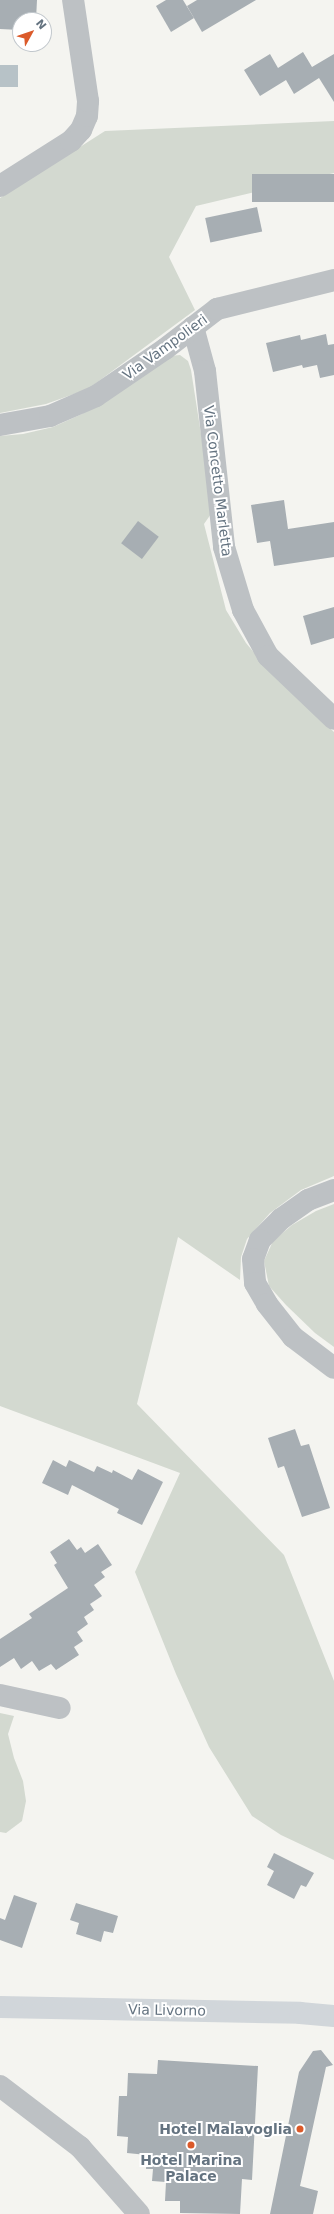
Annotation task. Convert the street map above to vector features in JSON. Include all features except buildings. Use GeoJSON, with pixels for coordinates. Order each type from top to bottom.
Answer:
{"type":"FeatureCollection","features":[{"type":"Feature","properties":{"kind":"main road","name":"Via Livorno"},"geometry":{"type":"LineString","coordinates":[[0,2007],[300,2013],[334,2016]]}},
{"type":"Feature","properties":{"kind":"street"},"geometry":{"type":"LineString","coordinates":[[0,186],[70,141],[80,130],[87,116],[88,101],[73,0]]}},
{"type":"Feature","properties":{"kind":"street","name":"Via Vampolieri"},"geometry":{"type":"LineString","coordinates":[[0,425],[50,416],[96,396],[217,309],[334,280]]}},
{"type":"Feature","properties":{"kind":"street","name":"Via Concetto Marletta"},"geometry":{"type":"LineString","coordinates":[[193,327],[205,371],[224,546],[243,610],[268,656],[334,719]]}},
{"type":"Feature","properties":{"kind":"street"},"geometry":{"type":"LineString","coordinates":[[334,1190],[308,1200],[281,1219],[260,1240],[253,1259],[255,1283],[267,1304],[293,1337],[334,1368]]}},
{"type":"Feature","properties":{"kind":"street"},"geometry":{"type":"LineString","coordinates":[[0,1695],[60,1708]]}},
{"type":"Feature","properties":{"kind":"street"},"geometry":{"type":"LineString","coordinates":[[0,2086],[80,2147],[139,2214]]}},
{"type":"Feature","properties":{"kind":"shaded area"},"geometry":{"type":"Polygon","coordinates":[[[0,65],[18,65],[18,87],[0,87],[0,65]]]}},
{"type":"Feature","properties":{"kind":"shaded area"},"geometry":{"type":"Polygon","coordinates":[[[334,121],[334,173],[196,206],[169,257],[195,310],[88,389],[46,404],[0,413],[0,198],[105,131],[334,121]]]}},
{"type":"Feature","properties":{"kind":"shaded area"},"geometry":{"type":"Polygon","coordinates":[[[180,355],[188,361],[191,370],[213,511],[204,524],[226,610],[246,643],[272,674],[334,732],[334,1176],[301,1190],[270,1213],[247,1239],[241,1257],[240,1280],[178,1237],[137,1404],[284,1555],[334,1681],[334,1860],[281,1835],[252,1816],[209,1747],[176,1674],[135,1572],[180,1473],[0,1406],[0,436],[23,434],[53,427],[82,414],[170,356],[180,355]]]}},
{"type":"Feature","properties":{"kind":"shaded area"},"geometry":{"type":"Polygon","coordinates":[[[334,1204],[334,1347],[315,1333],[269,1286],[264,1261],[273,1241],[292,1225],[316,1211],[334,1204]]]}},
{"type":"Feature","properties":{"kind":"shaded area"},"geometry":{"type":"Polygon","coordinates":[[[0,1713],[14,1716],[8,1734],[14,1758],[23,1781],[26,1801],[22,1821],[6,1833],[0,1832],[0,1713]]]}},
{"type":"Feature","properties":{"kind":"place","name":"Hotel Malavoglia"},"geometry":{"type":"Point","coordinates":[300,2129]}},
{"type":"Feature","properties":{"kind":"place","name":"Hotel Marina Palace"},"geometry":{"type":"Point","coordinates":[191,2145]}}]}
